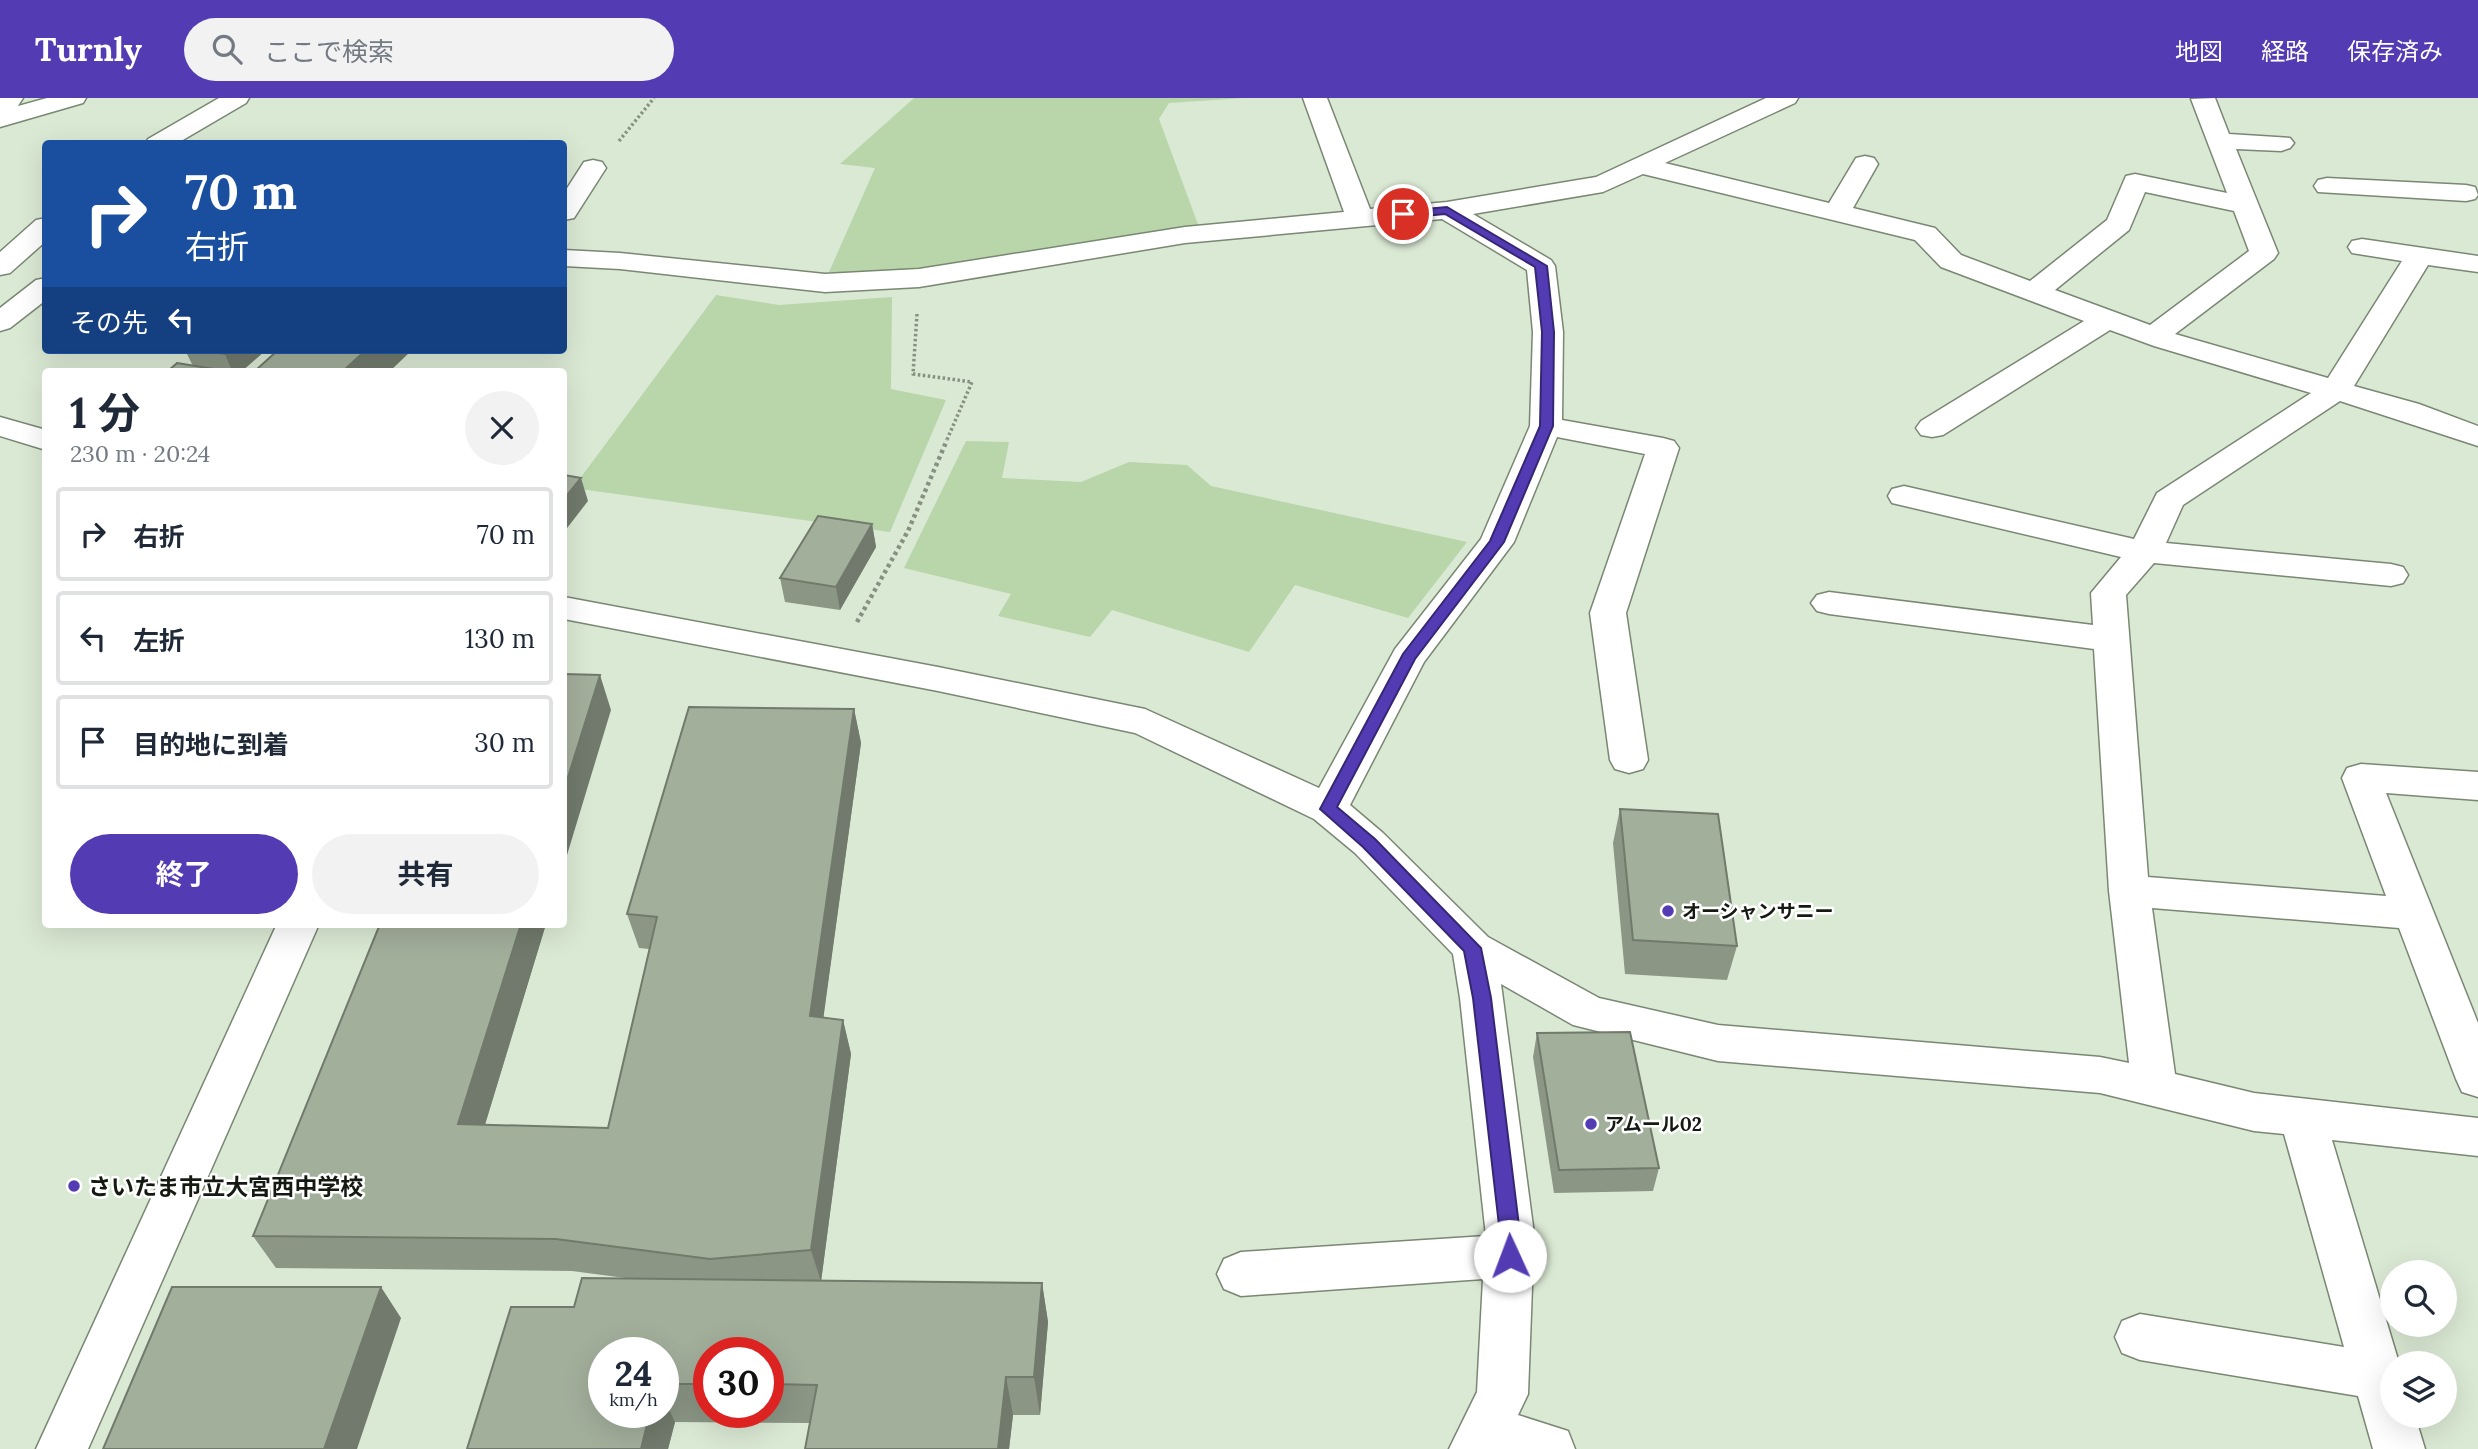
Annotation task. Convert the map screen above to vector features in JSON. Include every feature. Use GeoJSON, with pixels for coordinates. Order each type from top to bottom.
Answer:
{"type":"FeatureCollection","features":[{"type":"Feature","properties":{"kind":"street"},"geometry":{"type":"LineString","coordinates":[[0,117],[11,98]]}},
{"type":"Feature","properties":{"kind":"street"},"geometry":{"type":"LineString","coordinates":[[0,117],[74,98]]}},
{"type":"Feature","properties":{"kind":"street"},"geometry":{"type":"LineString","coordinates":[[164,140],[237,98]]}},
{"type":"Feature","properties":{"kind":"street"},"geometry":{"type":"LineString","coordinates":[[1315,98],[1360,219]]}},
{"type":"Feature","properties":{"kind":"street"},"geometry":{"type":"LineString","coordinates":[[567,258],[620,261],[825,283],[919,278],[1185,235],[1447,210],[1603,184],[1786,98]]}},
{"type":"Feature","properties":{"kind":"street"},"geometry":{"type":"LineString","coordinates":[[2153,336],[2264,253],[2203,99]]}},
{"type":"Feature","properties":{"kind":"street"},"geometry":{"type":"LineString","coordinates":[[2219,141],[2281,143]]}},
{"type":"Feature","properties":{"kind":"street"},"geometry":{"type":"LineString","coordinates":[[1837,212],[1866,164]]}},
{"type":"Feature","properties":{"kind":"street"},"geometry":{"type":"LineString","coordinates":[[1640,165],[1925,234],[1951,261],[2153,336],[2408,411],[2478,437]]}},
{"type":"Feature","properties":{"kind":"street"},"geometry":{"type":"LineString","coordinates":[[567,207],[593,168]]}},
{"type":"Feature","properties":{"kind":"street"},"geometry":{"type":"LineString","coordinates":[[2034,292],[2119,223],[2135,182],[2245,205]]}},
{"type":"Feature","properties":{"kind":"street"},"geometry":{"type":"LineString","coordinates":[[2327,186],[2474,191]]}},
{"type":"Feature","properties":{"kind":"street"},"geometry":{"type":"LineString","coordinates":[[1328,809],[1408,657],[1497,542],[1546,426],[1548,332],[1541,266],[1447,210]]}},
{"type":"Feature","properties":{"kind":"street"},"geometry":{"type":"LineString","coordinates":[[0,267],[42,230]]}},
{"type":"Feature","properties":{"kind":"street"},"geometry":{"type":"LineString","coordinates":[[2362,247],[2478,264]]}},
{"type":"Feature","properties":{"kind":"street"},"geometry":{"type":"LineString","coordinates":[[2154,1088],[2129,891],[2108,593],[2146,552],[2169,500],[2336,390],[2420,255]]}},
{"type":"Feature","properties":{"kind":"street"},"geometry":{"type":"LineString","coordinates":[[0,280],[42,284]]}},
{"type":"Feature","properties":{"kind":"street"},"geometry":{"type":"LineString","coordinates":[[0,322],[42,287]]}},
{"type":"Feature","properties":{"kind":"street"},"geometry":{"type":"LineString","coordinates":[[1932,428],[2107,319]]}},
{"type":"Feature","properties":{"kind":"street"},"geometry":{"type":"LineString","coordinates":[[0,426],[42,440]]}},
{"type":"Feature","properties":{"kind":"street"},"geometry":{"type":"LineString","coordinates":[[1546,426],[1663,448],[1608,613],[1629,760]]}},
{"type":"Feature","properties":{"kind":"street"},"geometry":{"type":"LineString","coordinates":[[1904,496],[2146,552],[2391,575]]}},
{"type":"Feature","properties":{"kind":"street"},"geometry":{"type":"LineString","coordinates":[[1829,603],[2110,639]]}},
{"type":"Feature","properties":{"kind":"street"},"geometry":{"type":"LineString","coordinates":[[567,609],[1145,722],[1328,809],[1369,843],[1473,948],[1588,1013],[1718,1043],[2100,1075],[2254,1112],[2478,1137]]}},
{"type":"Feature","properties":{"kind":"street"},"geometry":{"type":"LineString","coordinates":[[2478,786],[2361,778],[2478,1079]]}},
{"type":"Feature","properties":{"kind":"street"},"geometry":{"type":"LineString","coordinates":[[2129,891],[2414,914]]}},
{"type":"Feature","properties":{"kind":"street"},"geometry":{"type":"LineString","coordinates":[[62,1449],[296,928]]}},
{"type":"Feature","properties":{"kind":"street"},"geometry":{"type":"LineString","coordinates":[[1473,948],[1482,998],[1510,1256],[1502,1394],[1479,1440],[1549,1449]]}},
{"type":"Feature","properties":{"kind":"street"},"geometry":{"type":"LineString","coordinates":[[2302,1117],[2399,1449]]}},
{"type":"Feature","properties":{"kind":"street"},"geometry":{"type":"LineString","coordinates":[[1241,1274],[1510,1256]]}},
{"type":"Feature","properties":{"kind":"street"},"geometry":{"type":"LineString","coordinates":[[2140,1337],[2378,1376]]}},
{"type":"Feature","properties":{"kind":"path"},"geometry":{"type":"LineString","coordinates":[[593,168],[654,98]]}},
{"type":"Feature","properties":{"kind":"path"},"geometry":{"type":"LineString","coordinates":[[837,660],[908,531],[972,382],[913,374],[919,278]]}},
{"type":"Feature","properties":{"kind":"green space"},"geometry":{"type":"Polygon","coordinates":[[[914,98],[1244,98],[1169,103],[1159,119],[1199,227],[867,276],[829,272],[875,168],[840,164],[914,98]]]}},
{"type":"Feature","properties":{"kind":"green space"},"geometry":{"type":"Polygon","coordinates":[[[716,295],[779,305],[892,297],[891,389],[946,400],[890,532],[573,488],[716,295]]]}},
{"type":"Feature","properties":{"kind":"green space"},"geometry":{"type":"Polygon","coordinates":[[[966,441],[1009,442],[1002,478],[1081,482],[1129,462],[1187,465],[1211,486],[1467,542],[1408,618],[1295,585],[1249,652],[1112,610],[1090,637],[998,616],[1011,594],[904,568],[966,441]]]}},
{"type":"Feature","properties":{"kind":"building"},"geometry":{"type":"Polygon","coordinates":[[[274,354],[362,354],[346,368],[258,368],[274,354]]]}},
{"type":"Feature","properties":{"kind":"building"},"geometry":{"type":"Polygon","coordinates":[[[177,363],[208,368],[171,368],[177,363]]]}},
{"type":"Feature","properties":{"kind":"building"},"geometry":{"type":"Polygon","coordinates":[[[567,476],[581,478],[567,495],[567,476]]]}},
{"type":"Feature","properties":{"kind":"building"},"geometry":{"type":"Polygon","coordinates":[[[818,516],[872,524],[836,587],[780,578],[818,516]]]}},
{"type":"Feature","properties":{"kind":"building"},"geometry":{"type":"Polygon","coordinates":[[[567,674],[600,675],[567,780],[567,674]]]}},
{"type":"Feature","properties":{"kind":"building"},"geometry":{"type":"Polygon","coordinates":[[[689,707],[854,709],[810,1016],[843,1020],[811,1250],[710,1259],[556,1239],[253,1236],[378,928],[520,928],[458,1124],[608,1128],[657,917],[627,914],[689,707]]]}},
{"type":"Feature","properties":{"kind":"building","name":"オーシャンサニー"},"geometry":{"type":"Polygon","coordinates":[[[1620,809],[1718,814],[1737,946],[1633,940],[1620,809]]]}},
{"type":"Feature","properties":{"kind":"building","name":"アムール02"},"geometry":{"type":"Polygon","coordinates":[[[1630,1032],[1659,1168],[1559,1170],[1537,1033],[1630,1032]]]}},
{"type":"Feature","properties":{"kind":"building"},"geometry":{"type":"Polygon","coordinates":[[[582,1278],[1042,1283],[1034,1377],[1006,1377],[998,1449],[805,1449],[817,1385],[784,1384],[784,1337],[693,1337],[693,1384],[679,1384],[679,1337],[588,1337],[588,1428],[646,1428],[641,1449],[467,1449],[511,1307],[574,1307],[582,1278]]]}},
{"type":"Feature","properties":{"kind":"building"},"geometry":{"type":"Polygon","coordinates":[[[172,1287],[381,1287],[324,1449],[103,1449],[172,1287]]]}},
{"type":"Feature","properties":{"kind":"place","name":"オーシャンサニー"},"geometry":{"type":"Point","coordinates":[1668,911]}},
{"type":"Feature","properties":{"kind":"place","name":"アムール02"},"geometry":{"type":"Point","coordinates":[1591,1124]}},
{"type":"Feature","properties":{"kind":"place","name":"さいたま市立大宮西中学校"},"geometry":{"type":"Point","coordinates":[74,1186]}},
{"type":"Feature","properties":{"kind":"route"},"geometry":{"type":"LineString","coordinates":[[1403,214],[1447,210],[1541,266],[1548,332],[1546,426],[1497,542],[1408,657],[1328,809],[1369,843],[1473,948],[1482,998],[1510,1234],[1510,1256]]}}]}
